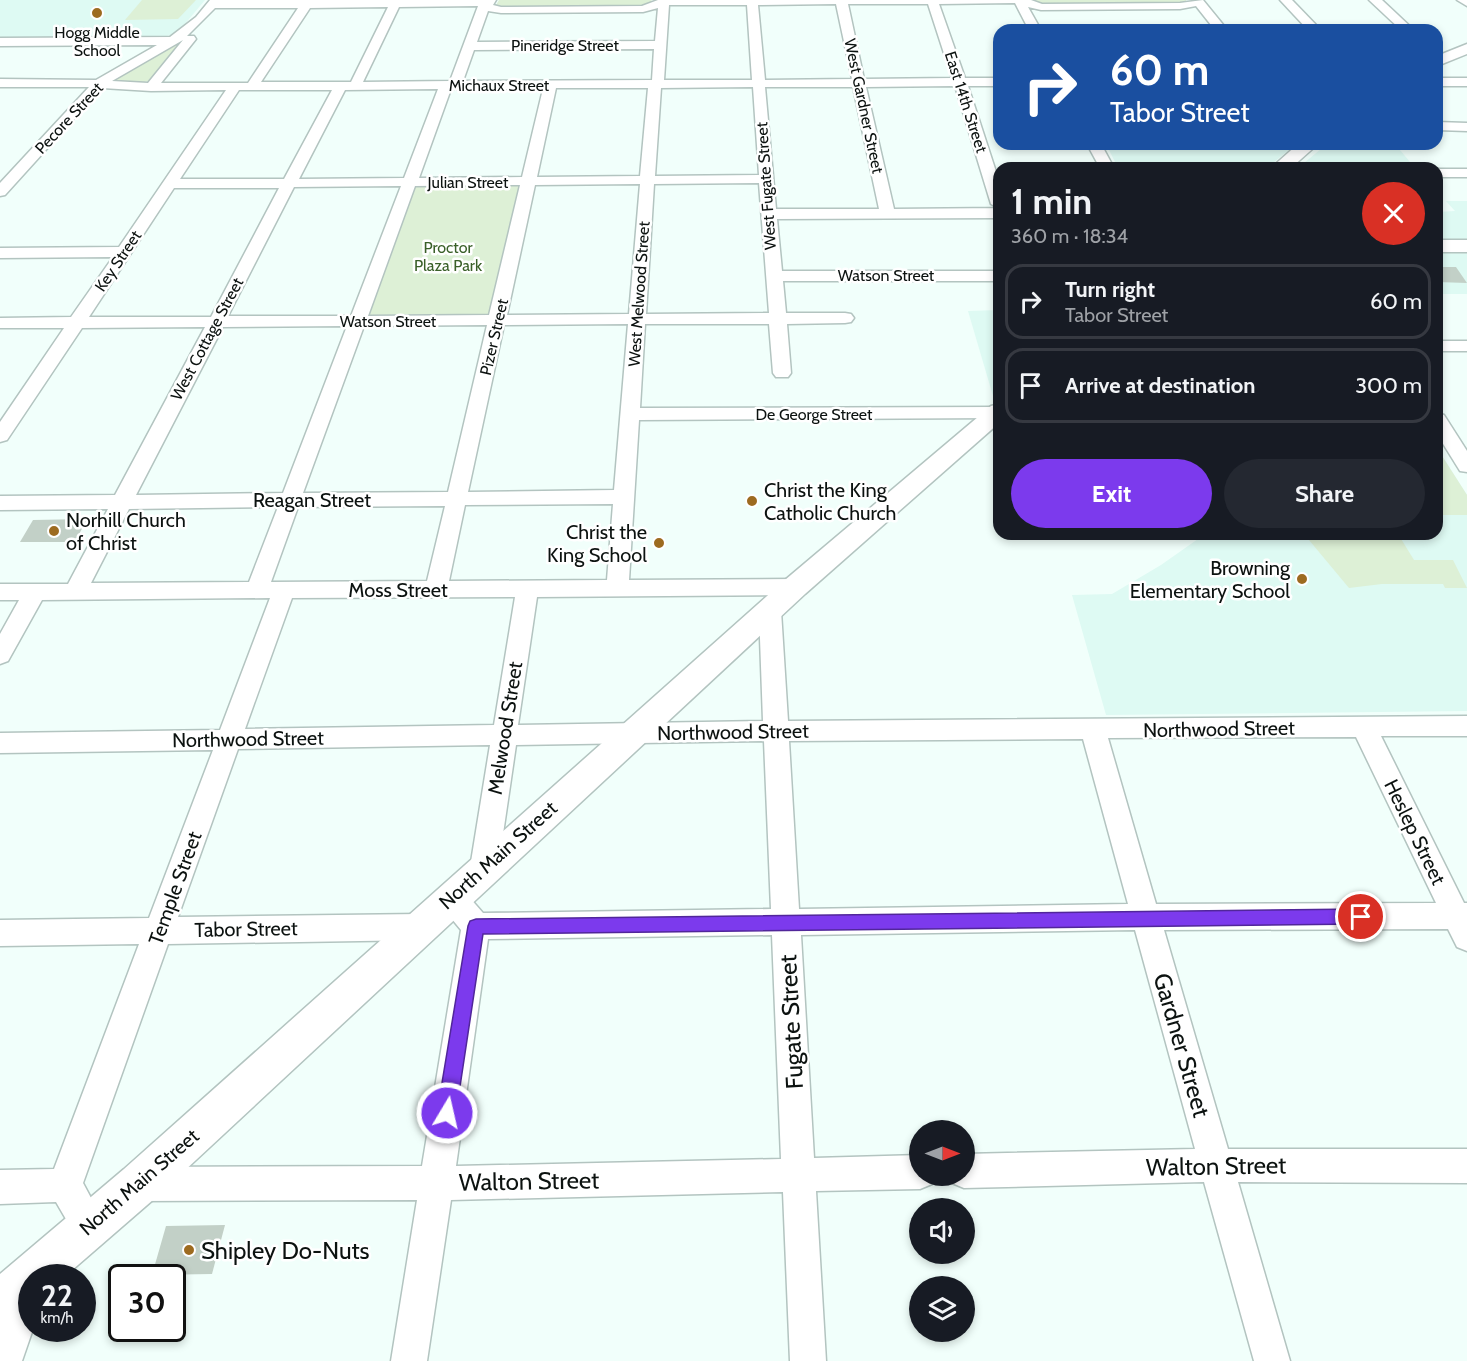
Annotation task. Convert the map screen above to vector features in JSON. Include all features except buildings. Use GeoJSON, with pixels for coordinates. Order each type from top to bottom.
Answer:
{"type":"FeatureCollection","features":[{"type":"Feature","properties":{"kind":"main road"},"geometry":{"type":"LineString","coordinates":[[1443,57],[1467,49]]}},
{"type":"Feature","properties":{"kind":"main road"},"geometry":{"type":"LineString","coordinates":[[1287,162],[1302,150]]}},
{"type":"Feature","properties":{"kind":"main road"},"geometry":{"type":"LineString","coordinates":[[1443,246],[1467,246]]}},
{"type":"Feature","properties":{"kind":"main road","name":"North Main Street"},"geometry":{"type":"LineString","coordinates":[[45,1264],[139,1184],[483,868],[795,587],[993,416]]}},
{"type":"Feature","properties":{"kind":"main road","name":"North Main Street"},"geometry":{"type":"LineString","coordinates":[[0,1303],[18,1287]]}},
{"type":"Feature","properties":{"kind":"street","name":"East 14th Street"},"geometry":{"type":"LineString","coordinates":[[932,0],[962,82],[970,118],[993,186]]}},
{"type":"Feature","properties":{"kind":"street"},"geometry":{"type":"LineString","coordinates":[[1019,0],[1032,24]]}},
{"type":"Feature","properties":{"kind":"street"},"geometry":{"type":"LineString","coordinates":[[214,2],[487,1],[489,8],[501,10],[643,9],[663,1],[1019,0],[1036,6],[1185,6],[1197,0],[1216,24]]}},
{"type":"Feature","properties":{"kind":"street"},"geometry":{"type":"LineString","coordinates":[[1286,0],[1308,24]]}},
{"type":"Feature","properties":{"kind":"street"},"geometry":{"type":"LineString","coordinates":[[1375,0],[1401,24]]}},
{"type":"Feature","properties":{"kind":"street"},"geometry":{"type":"LineString","coordinates":[[1463,0],[1467,3]]}},
{"type":"Feature","properties":{"kind":"street","name":"Temple Street"},"geometry":{"type":"LineString","coordinates":[[65,1185],[229,740],[270,590],[291,500],[409,182],[487,1]]}},
{"type":"Feature","properties":{"kind":"street","name":"West Melwood Street"},"geometry":{"type":"LineString","coordinates":[[617,588],[654,90],[657,84],[661,45],[663,1]]}},
{"type":"Feature","properties":{"kind":"street","name":"West Fugate Street"},"geometry":{"type":"LineString","coordinates":[[752,1],[782,373]]}},
{"type":"Feature","properties":{"kind":"street","name":"West Gardner Street"},"geometry":{"type":"LineString","coordinates":[[841,1],[886,213]]}},
{"type":"Feature","properties":{"kind":"street","name":"Pecore Street"},"geometry":{"type":"LineString","coordinates":[[0,192],[99,84],[176,39],[200,20],[214,2]]}},
{"type":"Feature","properties":{"kind":"street"},"geometry":{"type":"LineString","coordinates":[[252,87],[307,2]]}},
{"type":"Feature","properties":{"kind":"street","name":"West Cottage Street"},"geometry":{"type":"LineString","coordinates":[[75,592],[289,183],[396,2]]}},
{"type":"Feature","properties":{"kind":"street"},"geometry":{"type":"LineString","coordinates":[[0,42],[190,39],[151,87]]}},
{"type":"Feature","properties":{"kind":"street","name":"Pineridge Street"},"geometry":{"type":"LineString","coordinates":[[469,46],[661,45]]}},
{"type":"Feature","properties":{"kind":"street","name":"Michaux Street"},"geometry":{"type":"LineString","coordinates":[[0,83],[252,87],[993,82]]}},
{"type":"Feature","properties":{"kind":"street"},"geometry":{"type":"LineString","coordinates":[[1443,82],[1467,82]]}},
{"type":"Feature","properties":{"kind":"street","name":"Pizer Street"},"geometry":{"type":"LineString","coordinates":[[436,589],[550,85]]}},
{"type":"Feature","properties":{"kind":"street","name":"Key Street"},"geometry":{"type":"LineString","coordinates":[[0,436],[236,87]]}},
{"type":"Feature","properties":{"kind":"street"},"geometry":{"type":"LineString","coordinates":[[1443,126],[1467,126]]}},
{"type":"Feature","properties":{"kind":"street"},"geometry":{"type":"LineString","coordinates":[[1443,173],[1467,173]]}},
{"type":"Feature","properties":{"kind":"street","name":"Julian Street"},"geometry":{"type":"LineString","coordinates":[[170,184],[766,179]]}},
{"type":"Feature","properties":{"kind":"street"},"geometry":{"type":"LineString","coordinates":[[768,214],[993,213]]}},
{"type":"Feature","properties":{"kind":"street"},"geometry":{"type":"LineString","coordinates":[[0,253],[124,252]]}},
{"type":"Feature","properties":{"kind":"street","name":"Watson Street"},"geometry":{"type":"LineString","coordinates":[[773,276],[993,276]]}},
{"type":"Feature","properties":{"kind":"street","name":"Watson Street"},"geometry":{"type":"LineString","coordinates":[[0,323],[845,318]]}},
{"type":"Feature","properties":{"kind":"street"},"geometry":{"type":"LineString","coordinates":[[1443,346],[1467,346]]}},
{"type":"Feature","properties":{"kind":"street"},"geometry":{"type":"LineString","coordinates":[[0,404],[21,404]]}},
{"type":"Feature","properties":{"kind":"street","name":"De George Street"},"geometry":{"type":"LineString","coordinates":[[631,414],[993,412]]}},
{"type":"Feature","properties":{"kind":"street"},"geometry":{"type":"LineString","coordinates":[[1443,428],[1467,466]]}},
{"type":"Feature","properties":{"kind":"street","name":"Reagan Street"},"geometry":{"type":"LineString","coordinates":[[0,503],[624,497]]}},
{"type":"Feature","properties":{"kind":"street","name":"Moss Street"},"geometry":{"type":"LineString","coordinates":[[0,592],[795,587]]}},
{"type":"Feature","properties":{"kind":"street","name":"Melwood Street"},"geometry":{"type":"LineString","coordinates":[[483,868],[527,589]]}},
{"type":"Feature","properties":{"kind":"street"},"geometry":{"type":"LineString","coordinates":[[0,655],[35,592]]}},
{"type":"Feature","properties":{"kind":"street","name":"Fugate Street"},"geometry":{"type":"LineString","coordinates":[[770,611],[808,1361]]}},
{"type":"Feature","properties":{"kind":"street","name":"Northwood Street"},"geometry":{"type":"LineString","coordinates":[[0,743],[777,731],[1467,726]]}},
{"type":"Feature","properties":{"kind":"street","name":"Heslep Street"},"geometry":{"type":"LineString","coordinates":[[1364,727],[1463,924]]}},
{"type":"Feature","properties":{"kind":"street","name":"Gardner Street"},"geometry":{"type":"LineString","coordinates":[[1093,730],[1272,1361]]}},
{"type":"Feature","properties":{"kind":"street"},"geometry":{"type":"LineString","coordinates":[[409,1361],[476,926],[452,898]]}},
{"type":"Feature","properties":{"kind":"street"},"geometry":{"type":"LineString","coordinates":[[476,926],[1146,917],[1463,924]]}},
{"type":"Feature","properties":{"kind":"street","name":"Tabor Street"},"geometry":{"type":"LineString","coordinates":[[0,933],[420,927]]}},
{"type":"Feature","properties":{"kind":"street","name":"Walton Street"},"geometry":{"type":"LineString","coordinates":[[975,1171],[1216,1165],[1467,1166]]}},
{"type":"Feature","properties":{"kind":"street","name":"Walton Street"},"geometry":{"type":"LineString","coordinates":[[139,1184],[435,1183],[909,1172]]}},
{"type":"Feature","properties":{"kind":"street"},"geometry":{"type":"LineString","coordinates":[[0,1187],[65,1185],[89,1226]]}},
{"type":"Feature","properties":{"kind":"street"},"geometry":{"type":"LineString","coordinates":[[4,1361],[18,1318]]}},
{"type":"Feature","properties":{"kind":"shaded area","name":"Hogg Middle School"},"geometry":{"type":"Polygon","coordinates":[[[0,0],[205,0],[184,25],[171,35],[163,37],[0,38],[0,0]]]}},
{"type":"Feature","properties":{"kind":"shaded area"},"geometry":{"type":"Polygon","coordinates":[[[1109,150],[1289,150],[1274,162],[1115,162],[1109,150]]]}},
{"type":"Feature","properties":{"kind":"shaded area"},"geometry":{"type":"Polygon","coordinates":[[[1320,150],[1400,150],[1410,162],[1305,162],[1320,150]]]}},
{"type":"Feature","properties":{"kind":"shaded area"},"geometry":{"type":"Polygon","coordinates":[[[1446,201],[1467,201],[1467,239],[1446,240],[1467,251],[1467,294],[1443,294],[1443,212],[1455,211],[1446,201]]]}},
{"type":"Feature","properties":{"kind":"shaded area"},"geometry":{"type":"Polygon","coordinates":[[[993,310],[993,396],[968,311],[993,310]]]}},
{"type":"Feature","properties":{"kind":"shaded area","name":"Browning Elementary School"},"geometry":{"type":"Polygon","coordinates":[[[1443,457],[1467,495],[1467,711],[1106,715],[1072,595],[1112,594],[1161,565],[1196,540],[1443,540],[1443,457]]]}},
{"type":"Feature","properties":{"kind":"green space"},"geometry":{"type":"Polygon","coordinates":[[[142,0],[196,0],[178,19],[125,20],[142,0]]]}},
{"type":"Feature","properties":{"kind":"green space"},"geometry":{"type":"Polygon","coordinates":[[[499,0],[651,0],[653,2],[648,6],[503,9],[496,5],[499,0]]]}},
{"type":"Feature","properties":{"kind":"green space"},"geometry":{"type":"Polygon","coordinates":[[[1030,0],[1186,1],[1183,4],[1037,4],[1030,0]]]}},
{"type":"Feature","properties":{"kind":"green space"},"geometry":{"type":"Polygon","coordinates":[[[178,44],[182,44],[151,81],[136,83],[117,80],[116,78],[178,44]]]}},
{"type":"Feature","properties":{"kind":"green space","name":"Proctor Plaza Park"},"geometry":{"type":"Polygon","coordinates":[[[415,186],[520,186],[490,314],[368,315],[415,186]]]}},
{"type":"Feature","properties":{"kind":"green space"},"geometry":{"type":"Polygon","coordinates":[[[1443,457],[1467,495],[1467,515],[1443,515],[1443,457]]]}},
{"type":"Feature","properties":{"kind":"green space"},"geometry":{"type":"Polygon","coordinates":[[[1309,540],[1402,540],[1414,560],[1453,560],[1467,588],[1445,588],[1443,584],[1382,584],[1349,588],[1309,540]]]}},
{"type":"Feature","properties":{"kind":"place","name":"Hogg Middle School"},"geometry":{"type":"Point","coordinates":[97,13]}},
{"type":"Feature","properties":{"kind":"place","name":"Christ the King Catholic Church"},"geometry":{"type":"Point","coordinates":[752,501]}},
{"type":"Feature","properties":{"kind":"place","name":"Norhill Church of Christ"},"geometry":{"type":"Point","coordinates":[54,531]}},
{"type":"Feature","properties":{"kind":"place","name":"Christ the King School"},"geometry":{"type":"Point","coordinates":[659,543]}},
{"type":"Feature","properties":{"kind":"place","name":"Browning Elementary School"},"geometry":{"type":"Point","coordinates":[1302,579]}},
{"type":"Feature","properties":{"kind":"place","name":"Shipley Do-Nuts"},"geometry":{"type":"Point","coordinates":[189,1250]}},
{"type":"Feature","properties":{"kind":"route"},"geometry":{"type":"LineString","coordinates":[[447,1113],[476,926],[1146,917],[1361,917]]}}]}
